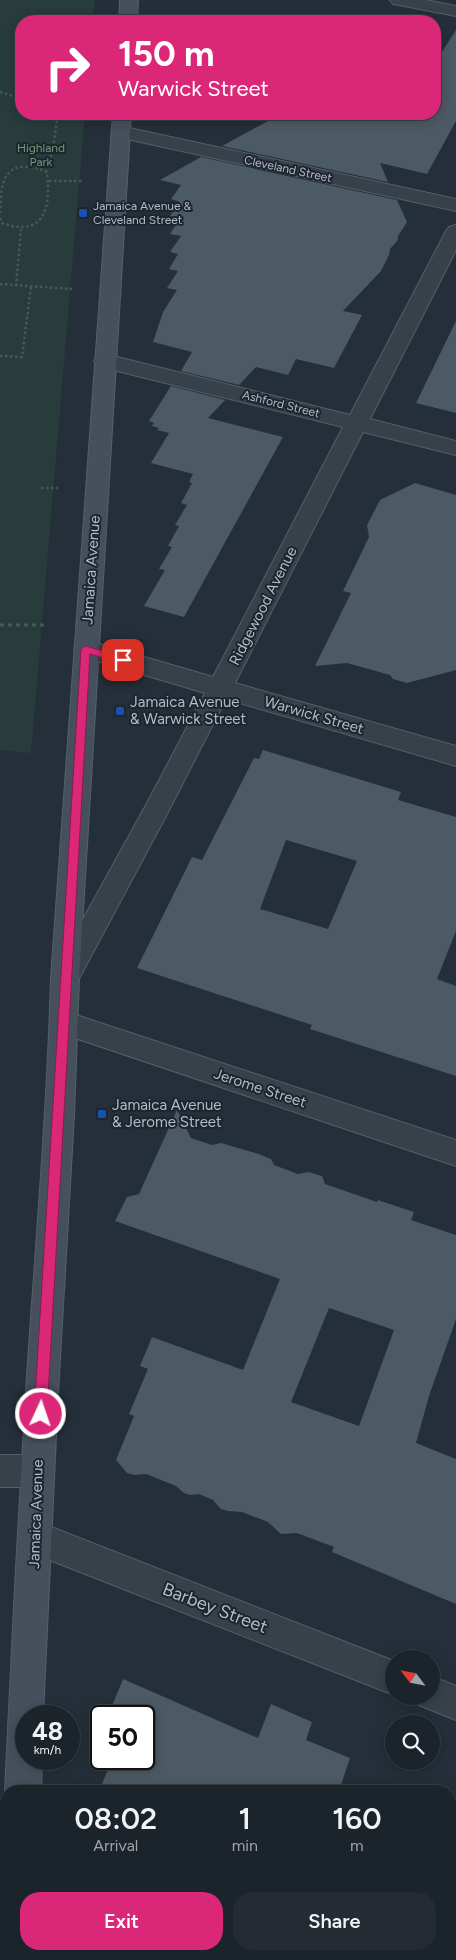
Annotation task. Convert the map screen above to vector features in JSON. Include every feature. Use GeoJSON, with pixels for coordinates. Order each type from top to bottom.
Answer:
{"type":"FeatureCollection","features":[{"type":"Feature","properties":{"kind":"main road"},"geometry":{"type":"LineString","coordinates":[[128,15],[129,0]]}},
{"type":"Feature","properties":{"kind":"main road","name":"Jamaica Avenue"},"geometry":{"type":"LineString","coordinates":[[27,1705],[36,1538],[37,1471],[65,978],[121,123]]}},
{"type":"Feature","properties":{"kind":"main road"},"geometry":{"type":"LineString","coordinates":[[22,1785],[23,1770]]}},
{"type":"Feature","properties":{"kind":"street"},"geometry":{"type":"LineString","coordinates":[[399,0],[456,11]]}},
{"type":"Feature","properties":{"kind":"street","name":"Cleveland Street"},"geometry":{"type":"LineString","coordinates":[[121,123],[456,205]]}},
{"type":"Feature","properties":{"kind":"street","name":"Ridgewood Avenue"},"geometry":{"type":"LineString","coordinates":[[65,978],[221,688],[456,231]]}},
{"type":"Feature","properties":{"kind":"street","name":"Ashford Street"},"geometry":{"type":"LineString","coordinates":[[105,361],[456,448]]}},
{"type":"Feature","properties":{"kind":"street","name":"Warwick Street"},"geometry":{"type":"LineString","coordinates":[[86,649],[456,756]]}},
{"type":"Feature","properties":{"kind":"street","name":"Jerome Street"},"geometry":{"type":"LineString","coordinates":[[64,1022],[456,1154]]}},
{"type":"Feature","properties":{"kind":"street"},"geometry":{"type":"LineString","coordinates":[[0,1471],[37,1471]]}},
{"type":"Feature","properties":{"kind":"street","name":"Barbey Street"},"geometry":{"type":"LineString","coordinates":[[36,1538],[385,1674]]}},
{"type":"Feature","properties":{"kind":"street"},"geometry":{"type":"LineString","coordinates":[[440,1697],[456,1703]]}},
{"type":"Feature","properties":{"kind":"path"},"geometry":{"type":"LineString","coordinates":[[0,92],[15,96]]}},
{"type":"Feature","properties":{"kind":"path"},"geometry":{"type":"LineString","coordinates":[[39,167],[52,155],[57,120]]}},
{"type":"Feature","properties":{"kind":"path"},"geometry":{"type":"LineString","coordinates":[[0,213],[4,177],[9,172],[17,168],[39,167],[47,172],[49,181],[44,217],[39,222],[20,229],[2,223],[0,218]]}},
{"type":"Feature","properties":{"kind":"path"},"geometry":{"type":"LineString","coordinates":[[0,176],[4,177]]}},
{"type":"Feature","properties":{"kind":"path"},"geometry":{"type":"LineString","coordinates":[[49,181],[83,181]]}},
{"type":"Feature","properties":{"kind":"path"},"geometry":{"type":"LineString","coordinates":[[16,286],[20,229]]}},
{"type":"Feature","properties":{"kind":"path"},"geometry":{"type":"LineString","coordinates":[[0,284],[72,289]]}},
{"type":"Feature","properties":{"kind":"path"},"geometry":{"type":"LineString","coordinates":[[0,356],[22,356],[31,287]]}},
{"type":"Feature","properties":{"kind":"path"},"geometry":{"type":"LineString","coordinates":[[41,488],[58,488]]}},
{"type":"Feature","properties":{"kind":"path"},"geometry":{"type":"LineString","coordinates":[[0,625],[48,625]]}},
{"type":"Feature","properties":{"kind":"green space","name":"Highland Park"},"geometry":{"type":"Polygon","coordinates":[[[0,0],[95,0],[94,15],[15,15],[15,120],[84,120],[31,753],[0,750],[0,0]]]}},
{"type":"Feature","properties":{"kind":"building"},"geometry":{"type":"Polygon","coordinates":[[[456,30],[456,121],[427,174],[380,163],[388,182],[222,146],[270,120],[441,120],[441,54],[456,30]]]}},
{"type":"Feature","properties":{"kind":"building"},"geometry":{"type":"Polygon","coordinates":[[[201,157],[397,200],[407,222],[398,236],[398,240],[390,249],[381,271],[343,311],[362,315],[334,368],[296,359],[288,375],[256,367],[239,385],[181,371],[192,352],[153,342],[163,312],[177,290],[167,288],[178,271],[169,269],[178,254],[170,252],[181,236],[170,234],[180,218],[170,216],[180,202],[171,199],[181,185],[160,180],[201,157]]]}},
{"type":"Feature","properties":{"kind":"building"},"geometry":{"type":"Polygon","coordinates":[[[456,321],[456,413],[416,403],[456,321]]]}},
{"type":"Feature","properties":{"kind":"building"},"geometry":{"type":"Polygon","coordinates":[[[171,386],[225,400],[208,418],[283,437],[184,617],[144,606],[165,570],[159,569],[172,547],[168,546],[179,526],[175,525],[187,505],[181,503],[192,483],[189,482],[193,474],[151,463],[169,433],[157,430],[159,428],[152,426],[154,423],[149,421],[171,386]]]}},
{"type":"Feature","properties":{"kind":"building"},"geometry":{"type":"Polygon","coordinates":[[[415,483],[456,495],[456,670],[407,683],[393,679],[390,675],[347,663],[315,666],[351,593],[343,591],[369,537],[367,525],[380,500],[415,483]]]}},
{"type":"Feature","properties":{"kind":"building"},"geometry":{"type":"Polygon","coordinates":[[[263,750],[401,792],[398,800],[456,817],[456,931],[437,979],[456,986],[456,1076],[310,1029],[312,1025],[137,968],[192,857],[202,860],[254,758],[259,759],[263,750]],[[286,840],[260,909],[328,929],[357,861],[286,840]]]}},
{"type":"Feature","properties":{"kind":"building"},"geometry":{"type":"Polygon","coordinates":[[[177,1110],[191,1138],[212,1145],[221,1143],[259,1154],[271,1159],[274,1165],[298,1174],[308,1172],[322,1176],[325,1184],[377,1202],[378,1200],[414,1212],[411,1220],[456,1235],[456,1319],[429,1396],[416,1443],[456,1459],[456,1604],[332,1552],[334,1547],[297,1533],[281,1534],[268,1522],[242,1512],[221,1509],[213,1500],[199,1494],[190,1495],[184,1493],[176,1486],[146,1474],[135,1475],[127,1473],[116,1460],[134,1416],[129,1414],[148,1369],[140,1366],[152,1337],[243,1370],[280,1279],[115,1221],[127,1197],[139,1194],[177,1110]],[[329,1308],[291,1402],[359,1426],[394,1330],[329,1308]]]}},
{"type":"Feature","properties":{"kind":"building"},"geometry":{"type":"Polygon","coordinates":[[[123,1679],[258,1738],[271,1704],[312,1722],[306,1740],[350,1758],[341,1785],[102,1785],[108,1770],[155,1770],[155,1705],[112,1705],[123,1679]]]}},
{"type":"Feature","properties":{"kind":"place","name":"Jamaica Avenue & Cleveland Street"},"geometry":{"type":"Point","coordinates":[83,213]}},
{"type":"Feature","properties":{"kind":"place","name":"Jamaica Avenue & Warwick Street"},"geometry":{"type":"Point","coordinates":[120,711]}},
{"type":"Feature","properties":{"kind":"place","name":"Jamaica Avenue & Jerome Street"},"geometry":{"type":"Point","coordinates":[102,1114]}},
{"type":"Feature","properties":{"kind":"route"},"geometry":{"type":"LineString","coordinates":[[41,1414],[61,1087],[66,958],[86,649],[123,660]]}}]}
